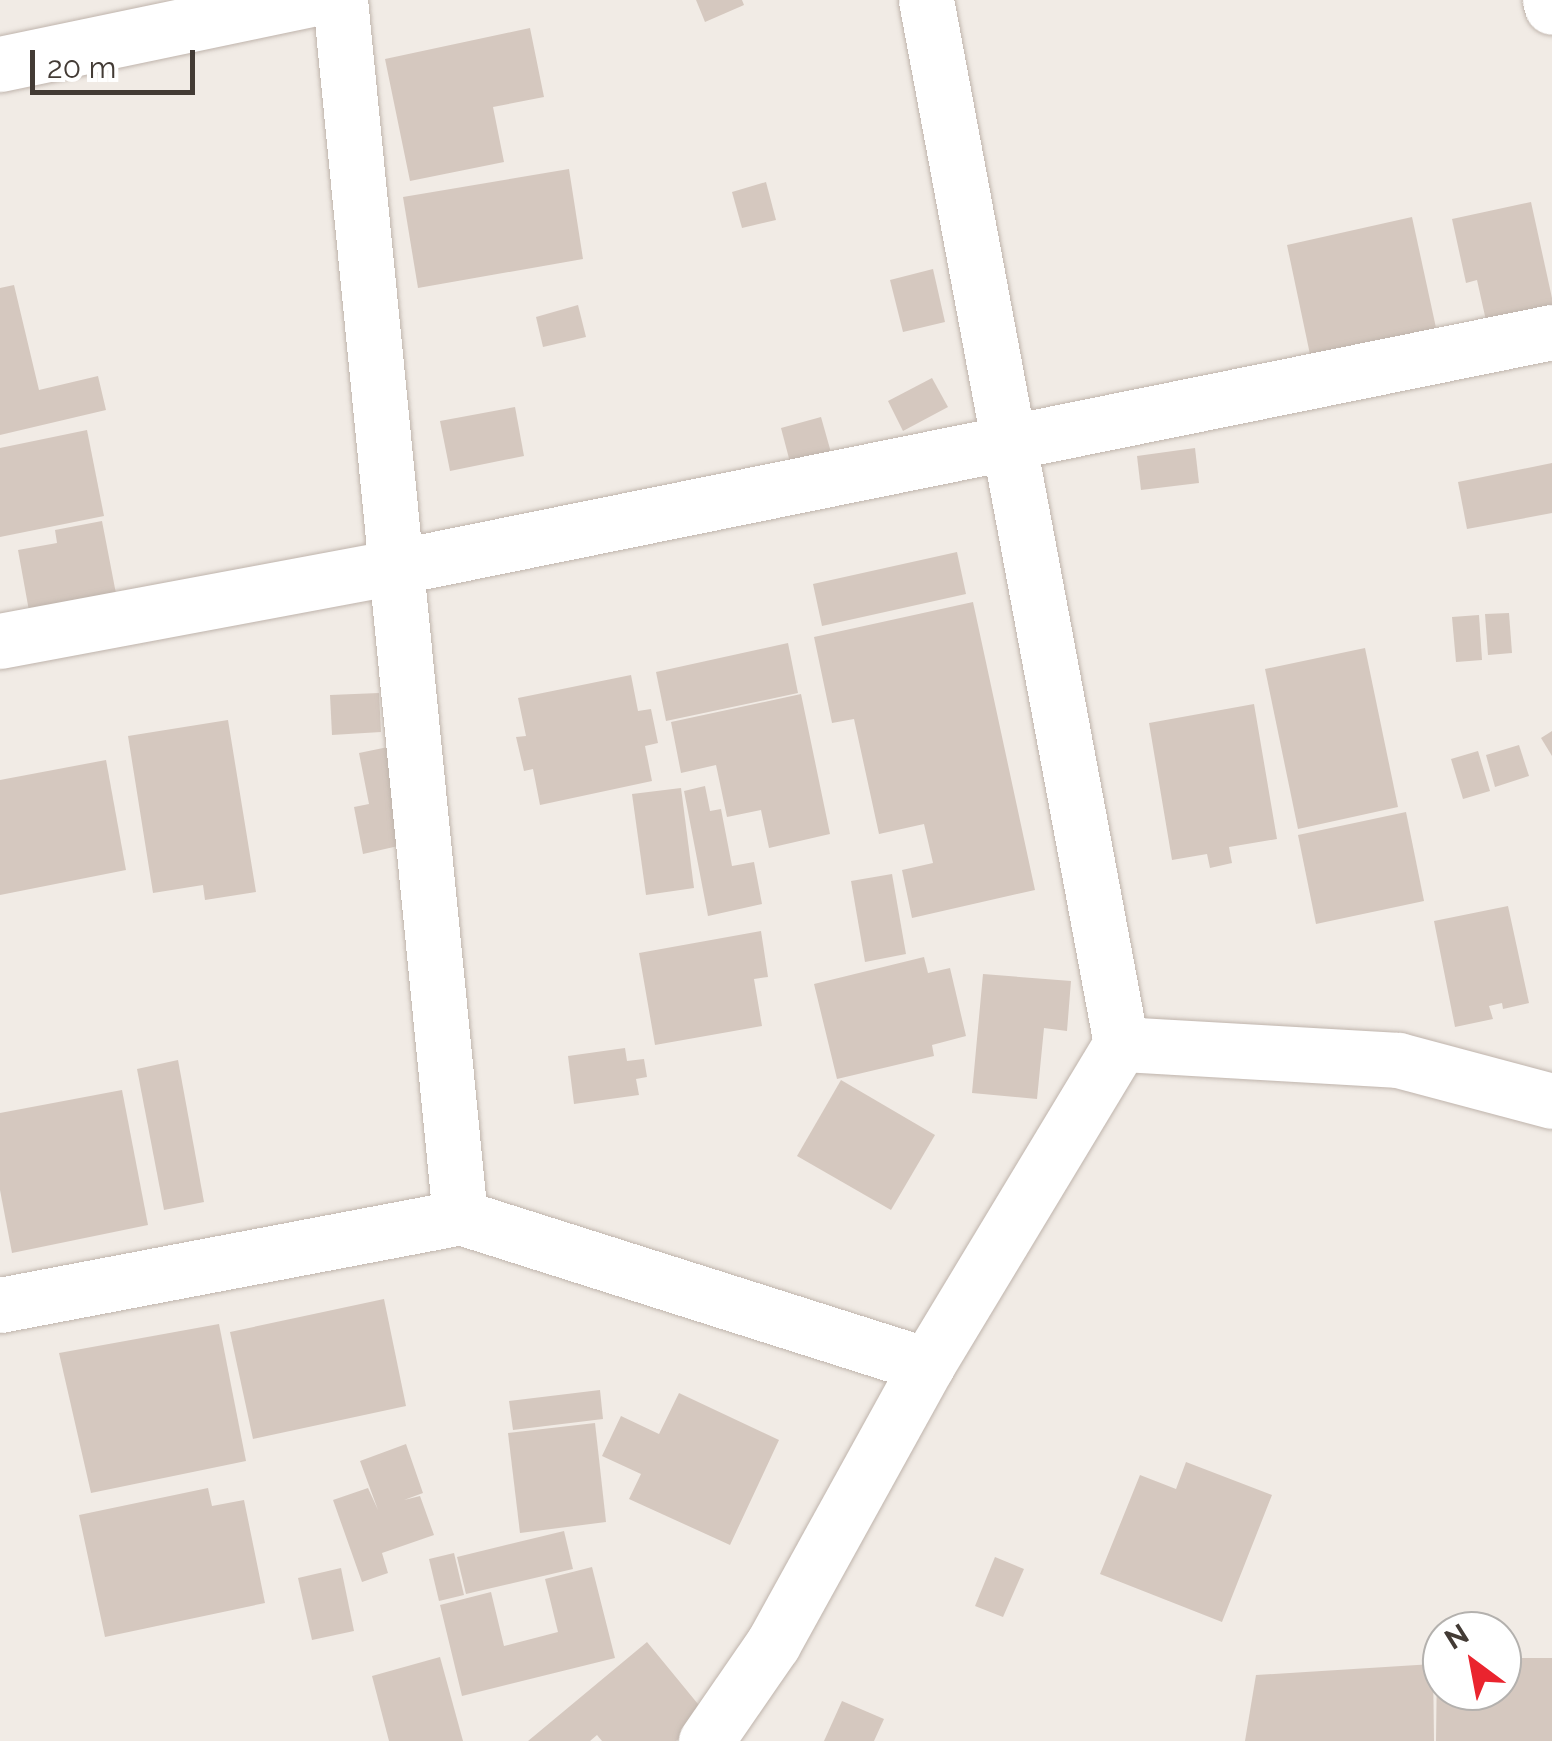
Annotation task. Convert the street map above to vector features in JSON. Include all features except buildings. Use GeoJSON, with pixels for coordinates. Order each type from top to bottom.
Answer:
{"type":"FeatureCollection","features":[{"type":"Feature","properties":{"kind":"street"},"geometry":{"type":"LineString","coordinates":[[0,64],[307,0]]}},
{"type":"Feature","properties":{"kind":"street"},"geometry":{"type":"LineString","coordinates":[[340,0],[460,1217]]}},
{"type":"Feature","properties":{"kind":"street"},"geometry":{"type":"LineString","coordinates":[[706,1741],[773,1644],[927,1366],[1121,1044],[926,0]]}},
{"type":"Feature","properties":{"kind":"street"},"geometry":{"type":"LineString","coordinates":[[1550,0],[1552,7]]}},
{"type":"Feature","properties":{"kind":"street"},"geometry":{"type":"LineString","coordinates":[[0,641],[396,567],[1552,332]]}},
{"type":"Feature","properties":{"kind":"street"},"geometry":{"type":"LineString","coordinates":[[1121,1044],[1398,1060],[1552,1101]]}},
{"type":"Feature","properties":{"kind":"street"},"geometry":{"type":"LineString","coordinates":[[0,1305],[460,1217],[927,1366]]}}]}
